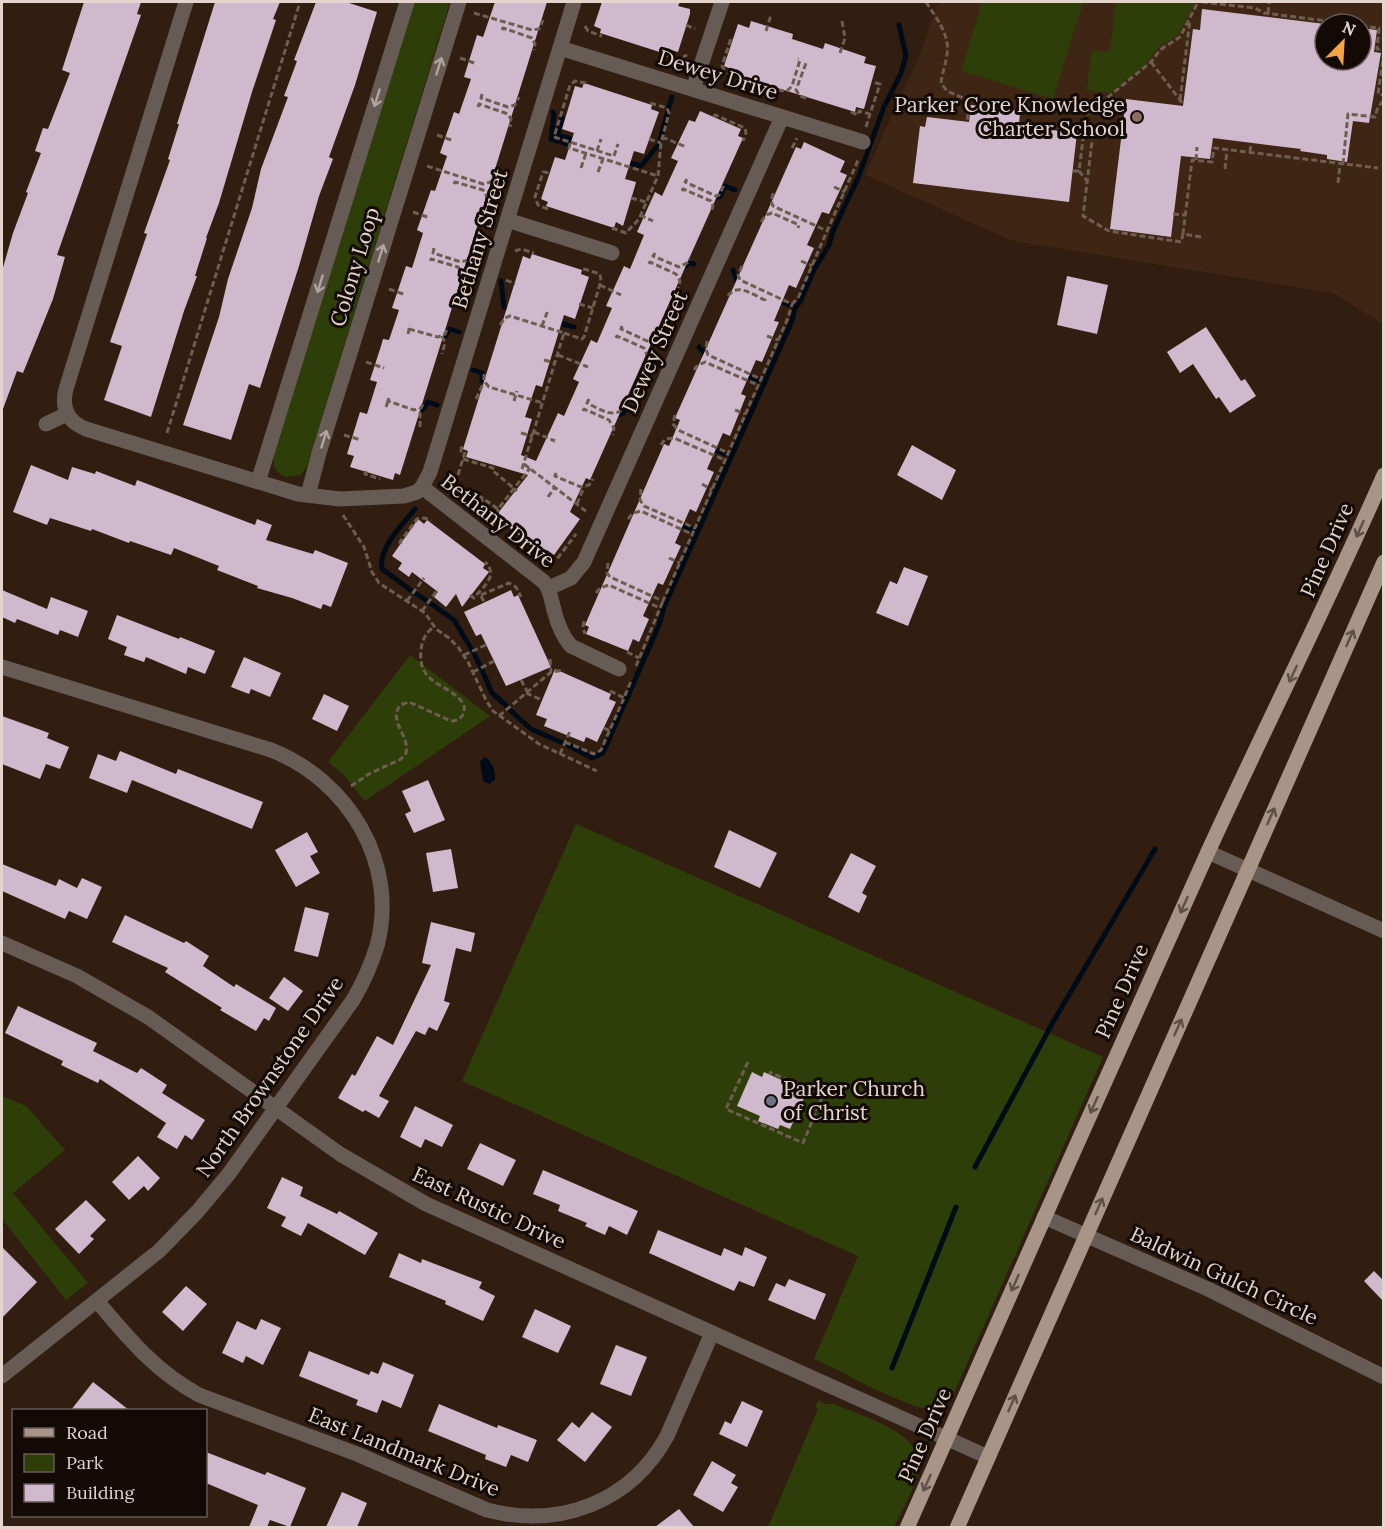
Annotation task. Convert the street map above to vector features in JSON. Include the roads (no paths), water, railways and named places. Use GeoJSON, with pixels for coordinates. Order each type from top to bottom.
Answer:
{"type":"FeatureCollection","features":[{"type":"Feature","properties":{"kind":"main road","name":"Pine Drive"},"geometry":{"type":"LineString","coordinates":[[907,1527],[1208,852],[1318,621],[1383,475]]}},
{"type":"Feature","properties":{"kind":"main road"},"geometry":{"type":"LineString","coordinates":[[957,1527],[1383,562]]}},
{"type":"Feature","properties":{"kind":"street"},"geometry":{"type":"LineString","coordinates":[[186,2],[66,389],[64,401],[67,414],[76,424],[86,429],[308,495]]}},
{"type":"Feature","properties":{"kind":"street","name":"Colony Loop"},"geometry":{"type":"LineString","coordinates":[[258,482],[407,2]]}},
{"type":"Feature","properties":{"kind":"street","name":"Colony Loop"},"geometry":{"type":"LineString","coordinates":[[308,495],[459,2]]}},
{"type":"Feature","properties":{"kind":"street","name":"Bethany Street"},"geometry":{"type":"LineString","coordinates":[[422,487],[430,472],[574,2]]}},
{"type":"Feature","properties":{"kind":"street"},"geometry":{"type":"LineString","coordinates":[[693,89],[722,2]]}},
{"type":"Feature","properties":{"kind":"street","name":"Dewey Drive"},"geometry":{"type":"LineString","coordinates":[[560,48],[782,117],[864,136]]}},
{"type":"Feature","properties":{"kind":"street","name":"Dewey Street"},"geometry":{"type":"LineString","coordinates":[[549,588],[571,578],[584,562],[782,117]]}},
{"type":"Feature","properties":{"kind":"street"},"geometry":{"type":"LineString","coordinates":[[507,220],[612,253]]}},
{"type":"Feature","properties":{"kind":"street"},"geometry":{"type":"LineString","coordinates":[[46,424],[67,414]]}},
{"type":"Feature","properties":{"kind":"street","name":"Bethany Drive"},"geometry":{"type":"LineString","coordinates":[[308,495],[340,499],[404,496],[417,492],[422,487],[537,575],[549,588],[554,612],[568,643],[578,651],[619,669]]}},
{"type":"Feature","properties":{"kind":"street","name":"North Brownstone Drive"},"geometry":{"type":"LineString","coordinates":[[2,667],[284,755],[305,766],[321,778],[352,813],[368,845],[379,879],[381,914],[377,945],[368,974],[353,1000],[228,1175],[197,1212],[159,1251],[2,1376]]}},
{"type":"Feature","properties":{"kind":"street"},"geometry":{"type":"LineString","coordinates":[[1208,852],[1383,931]]}},
{"type":"Feature","properties":{"kind":"street","name":"East Rustic Drive"},"geometry":{"type":"LineString","coordinates":[[2,943],[77,976],[139,1012],[356,1164],[426,1204],[988,1457]]}},
{"type":"Feature","properties":{"kind":"street","name":"Baldwin Gulch Circle"},"geometry":{"type":"LineString","coordinates":[[1044,1217],[1208,1289],[1383,1377]]}},
{"type":"Feature","properties":{"kind":"street","name":"East Landmark Drive"},"geometry":{"type":"LineString","coordinates":[[97,1301],[145,1357],[176,1382],[199,1395],[357,1454],[487,1510],[529,1518],[566,1515],[600,1505],[640,1475],[668,1436],[712,1333]]}},
{"type":"Feature","properties":{"kind":"water"},"geometry":{"type":"Polygon","coordinates":[[[485,757],[492,764],[495,773],[495,780],[489,784],[483,781],[480,761],[485,757]]]}},
{"type":"Feature","properties":{"kind":"waterway"},"geometry":{"type":"LineString","coordinates":[[566,744],[592,758],[603,753],[659,625],[664,607],[792,321],[795,308],[829,245],[833,231],[858,178],[884,107],[901,73],[906,56],[899,25]]}},
{"type":"Feature","properties":{"kind":"waterway"},"geometry":{"type":"LineString","coordinates":[[669,107],[672,97]]}},
{"type":"Feature","properties":{"kind":"waterway"},"geometry":{"type":"LineString","coordinates":[[660,140],[668,111]]}},
{"type":"Feature","properties":{"kind":"waterway"},"geometry":{"type":"LineString","coordinates":[[553,112],[551,139],[568,144]]}},
{"type":"Feature","properties":{"kind":"waterway"},"geometry":{"type":"LineString","coordinates":[[562,118],[558,135],[577,141]]}},
{"type":"Feature","properties":{"kind":"waterway"},"geometry":{"type":"LineString","coordinates":[[624,161],[641,166],[659,144]]}},
{"type":"Feature","properties":{"kind":"waterway"},"geometry":{"type":"LineString","coordinates":[[486,186],[495,181],[506,182]]}},
{"type":"Feature","properties":{"kind":"waterway"},"geometry":{"type":"LineString","coordinates":[[712,197],[720,197],[725,186],[735,190]]}},
{"type":"Feature","properties":{"kind":"waterway"},"geometry":{"type":"LineString","coordinates":[[459,263],[467,263],[473,252],[483,255]]}},
{"type":"Feature","properties":{"kind":"waterway"},"geometry":{"type":"LineString","coordinates":[[679,270],[690,263],[694,264]]}},
{"type":"Feature","properties":{"kind":"waterway"},"geometry":{"type":"LineString","coordinates":[[733,270],[737,281],[741,284]]}},
{"type":"Feature","properties":{"kind":"waterway"},"geometry":{"type":"LineString","coordinates":[[501,281],[504,307],[512,311]]}},
{"type":"Feature","properties":{"kind":"waterway"},"geometry":{"type":"LineString","coordinates":[[777,300],[789,305]]}},
{"type":"Feature","properties":{"kind":"waterway"},"geometry":{"type":"LineString","coordinates":[[555,322],[574,327]]}},
{"type":"Feature","properties":{"kind":"waterway"},"geometry":{"type":"LineString","coordinates":[[445,336],[450,329],[459,332]]}},
{"type":"Feature","properties":{"kind":"waterway"},"geometry":{"type":"LineString","coordinates":[[644,342],[653,343],[659,334],[669,338]]}},
{"type":"Feature","properties":{"kind":"waterway"},"geometry":{"type":"LineString","coordinates":[[699,347],[708,357]]}},
{"type":"Feature","properties":{"kind":"waterway"},"geometry":{"type":"LineString","coordinates":[[473,370],[482,373],[482,381]]}},
{"type":"Feature","properties":{"kind":"waterway"},"geometry":{"type":"LineString","coordinates":[[743,374],[758,380]]}},
{"type":"Feature","properties":{"kind":"waterway"},"geometry":{"type":"LineString","coordinates":[[422,410],[428,402],[437,405]]}},
{"type":"Feature","properties":{"kind":"waterway"},"geometry":{"type":"LineString","coordinates":[[614,417],[623,413],[627,408],[636,412]]}},
{"type":"Feature","properties":{"kind":"waterway"},"geometry":{"type":"LineString","coordinates":[[711,448],[725,454]]}},
{"type":"Feature","properties":{"kind":"waterway"},"geometry":{"type":"LineString","coordinates":[[412,591],[382,569],[382,561],[392,537],[415,509]]}},
{"type":"Feature","properties":{"kind":"waterway"},"geometry":{"type":"LineString","coordinates":[[676,522],[693,530]]}},
{"type":"Feature","properties":{"kind":"waterway"},"geometry":{"type":"LineString","coordinates":[[415,593],[427,601]]}},
{"type":"Feature","properties":{"kind":"waterway"},"geometry":{"type":"LineString","coordinates":[[430,603],[454,620],[472,650]]}},
{"type":"Feature","properties":{"kind":"waterway"},"geometry":{"type":"LineString","coordinates":[[474,653],[480,666]]}},
{"type":"Feature","properties":{"kind":"waterway"},"geometry":{"type":"LineString","coordinates":[[482,670],[492,693],[507,706]]}},
{"type":"Feature","properties":{"kind":"waterway"},"geometry":{"type":"LineString","coordinates":[[509,709],[531,729],[563,743]]}},
{"type":"Feature","properties":{"kind":"waterway"},"geometry":{"type":"LineString","coordinates":[[975,1167],[1053,1022],[1155,849]]}},
{"type":"Feature","properties":{"kind":"waterway"},"geometry":{"type":"LineString","coordinates":[[892,1368],[956,1207]]}},
{"type":"Feature","properties":{"kind":"place","name":"Parker Core Knowledge Charter School"},"geometry":{"type":"Point","coordinates":[1137,117]}},
{"type":"Feature","properties":{"kind":"place","name":"Parker Church of Christ"},"geometry":{"type":"Point","coordinates":[771,1101]}}]}
